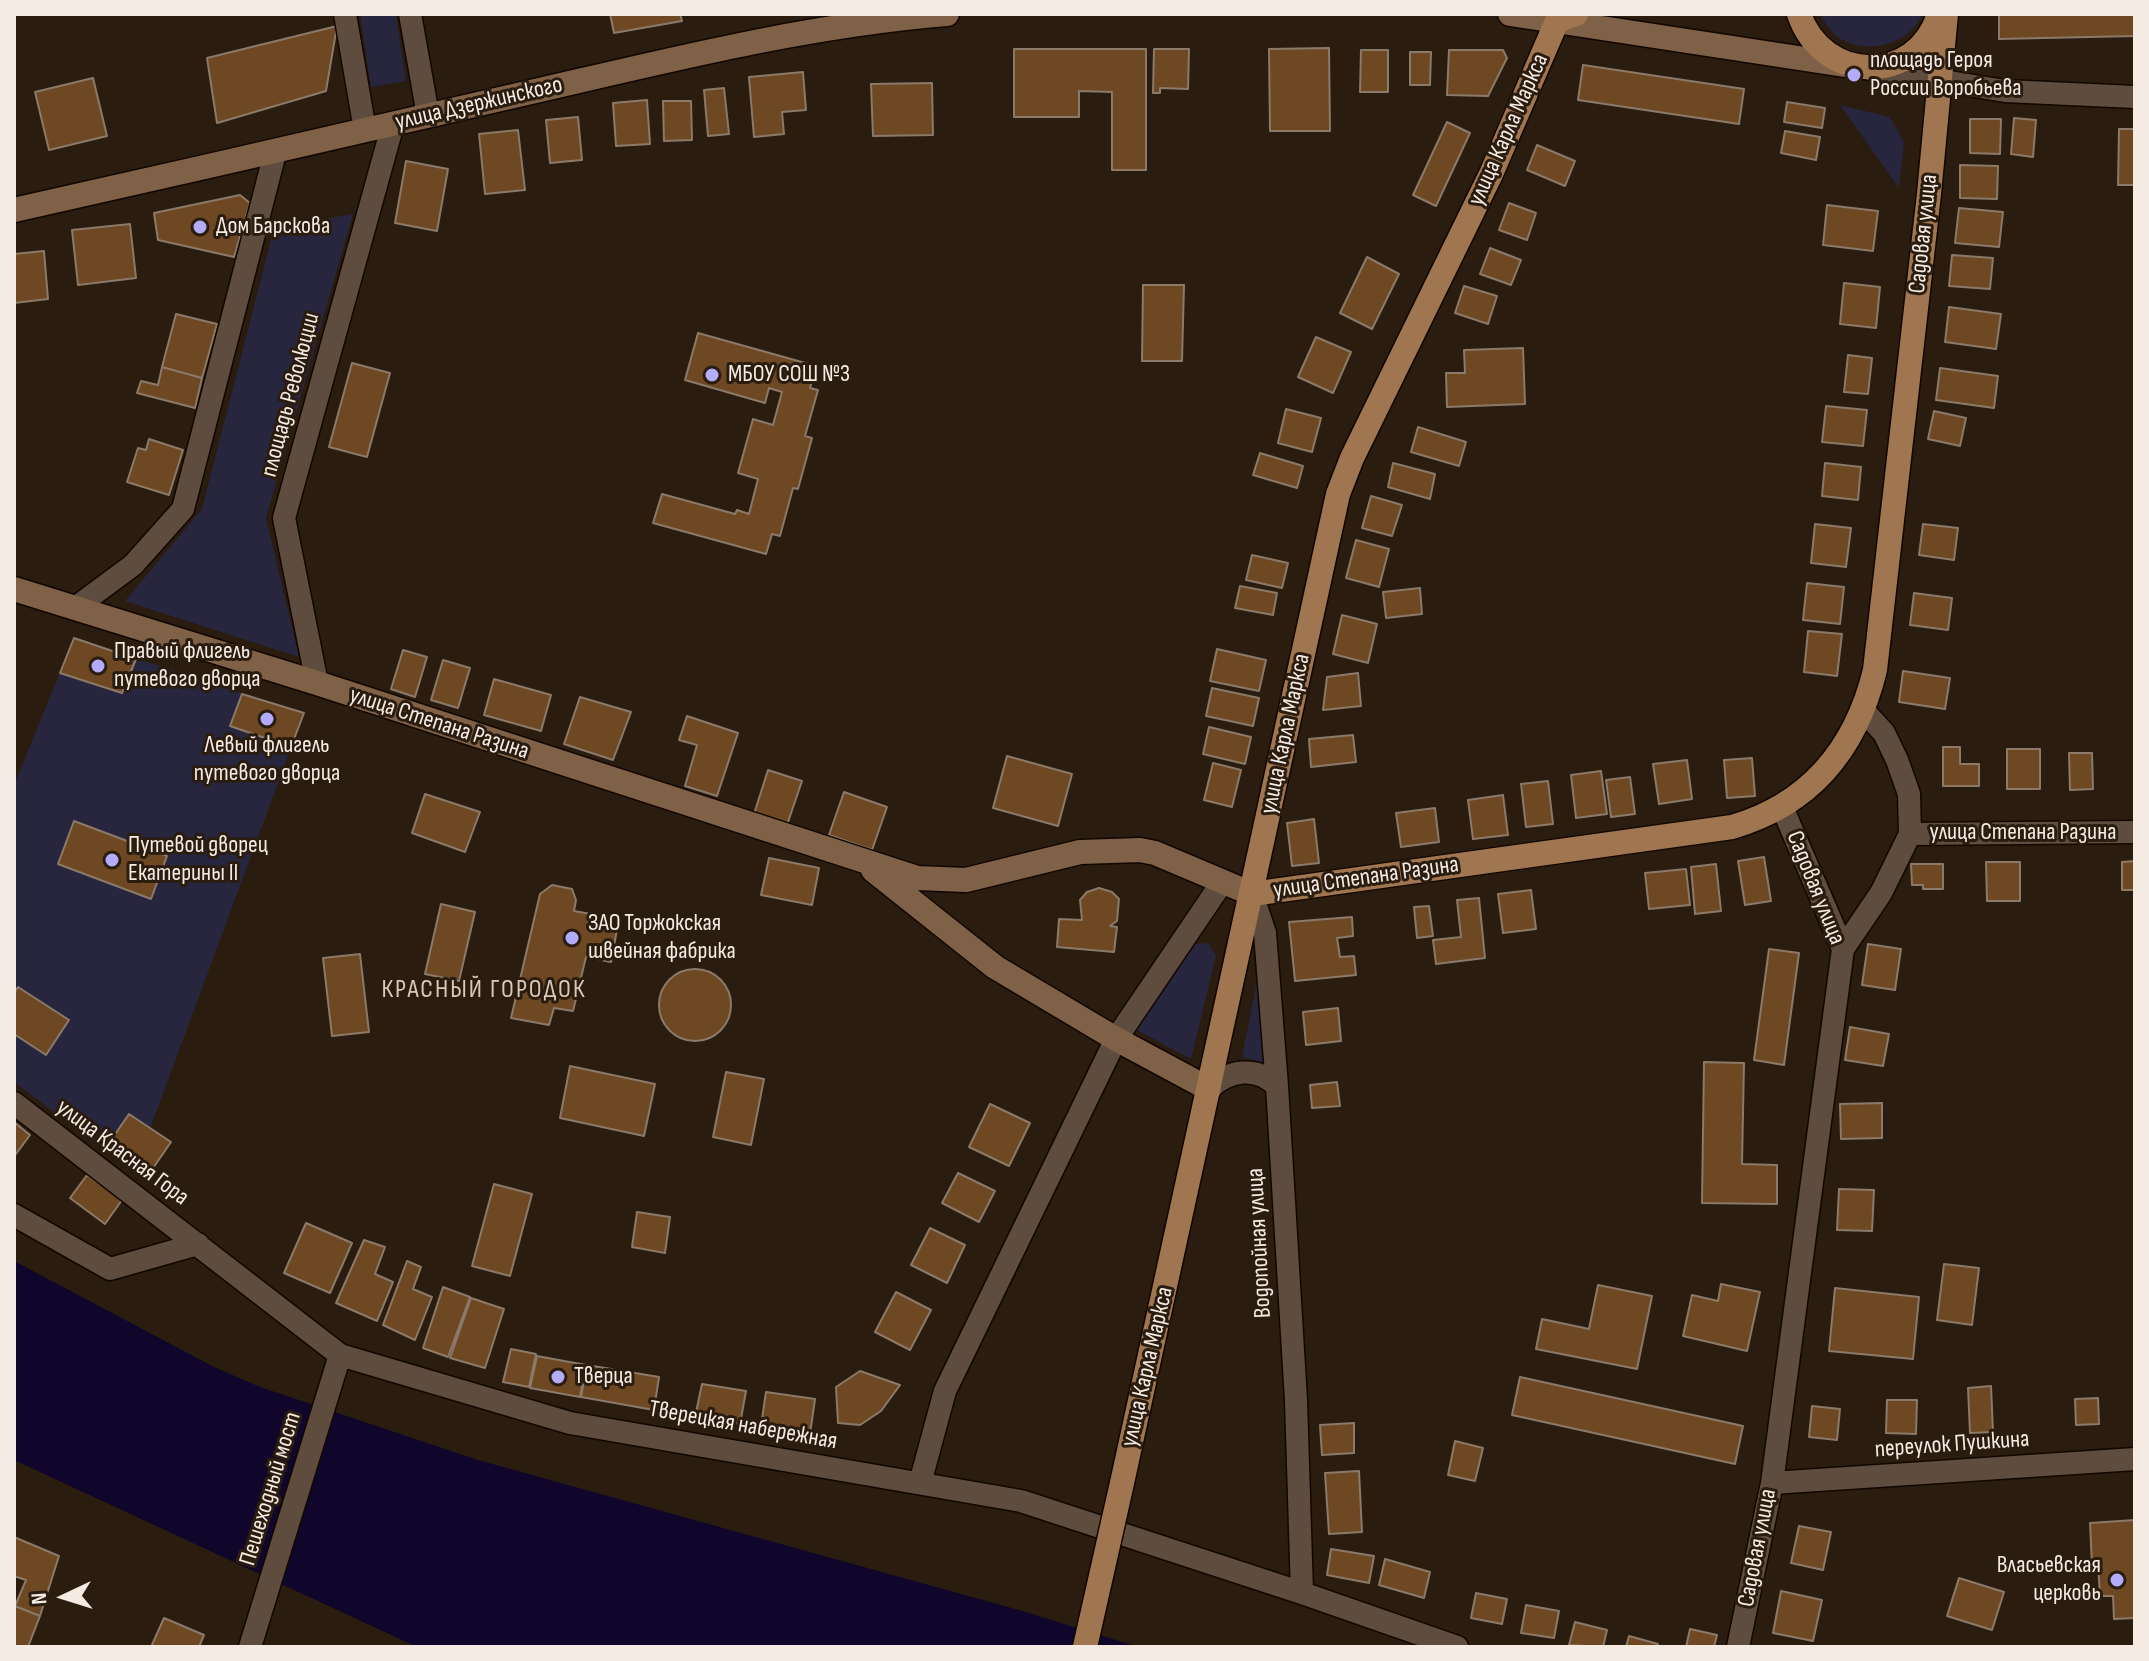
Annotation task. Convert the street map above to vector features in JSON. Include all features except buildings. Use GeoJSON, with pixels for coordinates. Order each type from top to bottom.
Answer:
{"type":"FeatureCollection","features":[{"type":"Feature","properties":{"kind":"main road"},"geometry":{"type":"LineString","coordinates":[[1799,14],[1815,43],[1832,57],[1854,66],[1884,66],[1907,57],[1929,35],[1939,14]]}},
{"type":"Feature","properties":{"kind":"main road","name":"Садовая улица"},"geometry":{"type":"LineString","coordinates":[[1782,807],[1824,772],[1846,742],[1863,710],[1877,659],[1946,14]]}},
{"type":"Feature","properties":{"kind":"main road","name":"улица Карла Маркса"},"geometry":{"type":"LineString","coordinates":[[1085,1647],[1342,482],[1567,18]]}},
{"type":"Feature","properties":{"kind":"main road","name":"улица Степана Разина"},"geometry":{"type":"LineString","coordinates":[[1252,894],[1714,831],[1749,822],[1782,807]]}},
{"type":"Feature","properties":{"kind":"street"},"geometry":{"type":"LineString","coordinates":[[345,14],[365,130]]}},
{"type":"Feature","properties":{"kind":"street"},"geometry":{"type":"LineString","coordinates":[[410,14],[428,115]]}},
{"type":"Feature","properties":{"kind":"street","name":"улица Дзержинского"},"geometry":{"type":"LineString","coordinates":[[14,210],[275,153],[786,34],[871,21],[947,14]]}},
{"type":"Feature","properties":{"kind":"street"},"geometry":{"type":"LineString","coordinates":[[1510,14],[1567,18],[1939,82],[2015,92],[2135,97]]}},
{"type":"Feature","properties":{"kind":"street","name":"площадь Революции"},"geometry":{"type":"LineString","coordinates":[[317,683],[284,518],[393,124]]}},
{"type":"Feature","properties":{"kind":"street"},"geometry":{"type":"LineString","coordinates":[[75,608],[133,565],[183,509],[275,153]]}},
{"type":"Feature","properties":{"kind":"street","name":"улица Степана Разина"},"geometry":{"type":"LineString","coordinates":[[14,589],[317,683],[917,878],[966,880],[1080,852],[1140,850],[1155,853],[1252,894]]}},
{"type":"Feature","properties":{"kind":"street"},"geometry":{"type":"LineString","coordinates":[[1843,949],[1881,893],[1910,834],[1909,794],[1897,760],[1884,733],[1863,710]]}},
{"type":"Feature","properties":{"kind":"street","name":"Садовая улица"},"geometry":{"type":"LineString","coordinates":[[1738,1647],[1772,1483],[1843,949],[1782,807]]}},
{"type":"Feature","properties":{"kind":"street","name":"улица Степана Разина"},"geometry":{"type":"LineString","coordinates":[[1910,834],[2135,832]]}},
{"type":"Feature","properties":{"kind":"street","name":"улица Степана Разина"},"geometry":{"type":"LineString","coordinates":[[862,861],[995,967],[1116,1039],[1209,1089]]}},
{"type":"Feature","properties":{"kind":"street"},"geometry":{"type":"LineString","coordinates":[[920,1483],[945,1391],[1116,1039],[1223,881]]}},
{"type":"Feature","properties":{"kind":"street","name":"Водопойная улица"},"geometry":{"type":"LineString","coordinates":[[1252,894],[1265,933],[1277,1086],[1296,1400],[1302,1593]]}},
{"type":"Feature","properties":{"kind":"street"},"geometry":{"type":"LineString","coordinates":[[1209,1089],[1221,1078],[1243,1072],[1258,1074],[1277,1086]]}},
{"type":"Feature","properties":{"kind":"street","name":"улица Красная Гора"},"geometry":{"type":"LineString","coordinates":[[14,1103],[198,1244]]}},
{"type":"Feature","properties":{"kind":"street"},"geometry":{"type":"LineString","coordinates":[[14,1215],[110,1269],[198,1244]]}},
{"type":"Feature","properties":{"kind":"street","name":"Тверецкая набережная"},"geometry":{"type":"LineString","coordinates":[[198,1244],[338,1363],[570,1423],[1021,1501],[1457,1647]]}},
{"type":"Feature","properties":{"kind":"street","name":"Пешеходный мост"},"geometry":{"type":"LineString","coordinates":[[250,1647],[338,1363]]}},
{"type":"Feature","properties":{"kind":"street","name":"переулок Пушкина"},"geometry":{"type":"LineString","coordinates":[[1772,1483],[2135,1459]]}},
{"type":"Feature","properties":{"kind":"shaded area"},"geometry":{"type":"Polygon","coordinates":[[[360,14],[396,14],[406,81],[371,87],[360,14]]]}},
{"type":"Feature","properties":{"kind":"shaded area"},"geometry":{"type":"Polygon","coordinates":[[[1820,14],[1922,14],[1916,25],[1896,41],[1884,45],[1858,46],[1835,35],[1820,14]]]}},
{"type":"Feature","properties":{"kind":"shaded area"},"geometry":{"type":"Polygon","coordinates":[[[1840,105],[1890,117],[1904,142],[1899,188],[1840,105]]]}},
{"type":"Feature","properties":{"kind":"shaded area"},"geometry":{"type":"Polygon","coordinates":[[[353,214],[266,518],[299,657],[125,601],[202,509],[274,228],[353,214]]]}},
{"type":"Feature","properties":{"kind":"shaded area"},"geometry":{"type":"Polygon","coordinates":[[[74,638],[304,713],[134,1172],[14,1082],[14,785],[74,638]]]}},
{"type":"Feature","properties":{"kind":"shaded area"},"geometry":{"type":"Polygon","coordinates":[[[1208,943],[1216,956],[1191,1059],[1137,1030],[1195,944],[1208,943]]]}},
{"type":"Feature","properties":{"kind":"shaded area"},"geometry":{"type":"Polygon","coordinates":[[[1260,966],[1265,1063],[1242,1057],[1260,966]]]}},
{"type":"Feature","properties":{"kind":"shaded area"},"geometry":{"type":"Polygon","coordinates":[[[14,1261],[214,1367],[260,1387],[478,1460],[1026,1612],[1138,1647],[417,1647],[14,1460],[14,1261]]]}},
{"type":"Feature","properties":{"kind":"place","name":"площадь Героя России Воробьева"},"geometry":{"type":"Point","coordinates":[1854,75]}},
{"type":"Feature","properties":{"kind":"place","name":"Дом Барскова"},"geometry":{"type":"Point","coordinates":[200,227]}},
{"type":"Feature","properties":{"kind":"place","name":"МБОУ СОШ №3"},"geometry":{"type":"Point","coordinates":[712,375]}},
{"type":"Feature","properties":{"kind":"place","name":"Правый флигель путевого дворца"},"geometry":{"type":"Point","coordinates":[98,666]}},
{"type":"Feature","properties":{"kind":"place","name":"Левый флигель путевого дворца"},"geometry":{"type":"Point","coordinates":[267,719]}},
{"type":"Feature","properties":{"kind":"place","name":"Путевой дворец Екатерины II"},"geometry":{"type":"Point","coordinates":[112,860]}},
{"type":"Feature","properties":{"kind":"place","name":"ЗАО Торжокская швейная фабрика"},"geometry":{"type":"Point","coordinates":[572,938]}},
{"type":"Feature","properties":{"kind":"place","name":"Тверца"},"geometry":{"type":"Point","coordinates":[558,1377]}},
{"type":"Feature","properties":{"kind":"place","name":"Власьевская церковь"},"geometry":{"type":"Point","coordinates":[2117,1580]}},
{"type":"Feature","properties":{"kind":"district","name":"КРАСНЫЙ ГОРОДОК"},"geometry":{"type":"Point","coordinates":[484,990]}}]}
